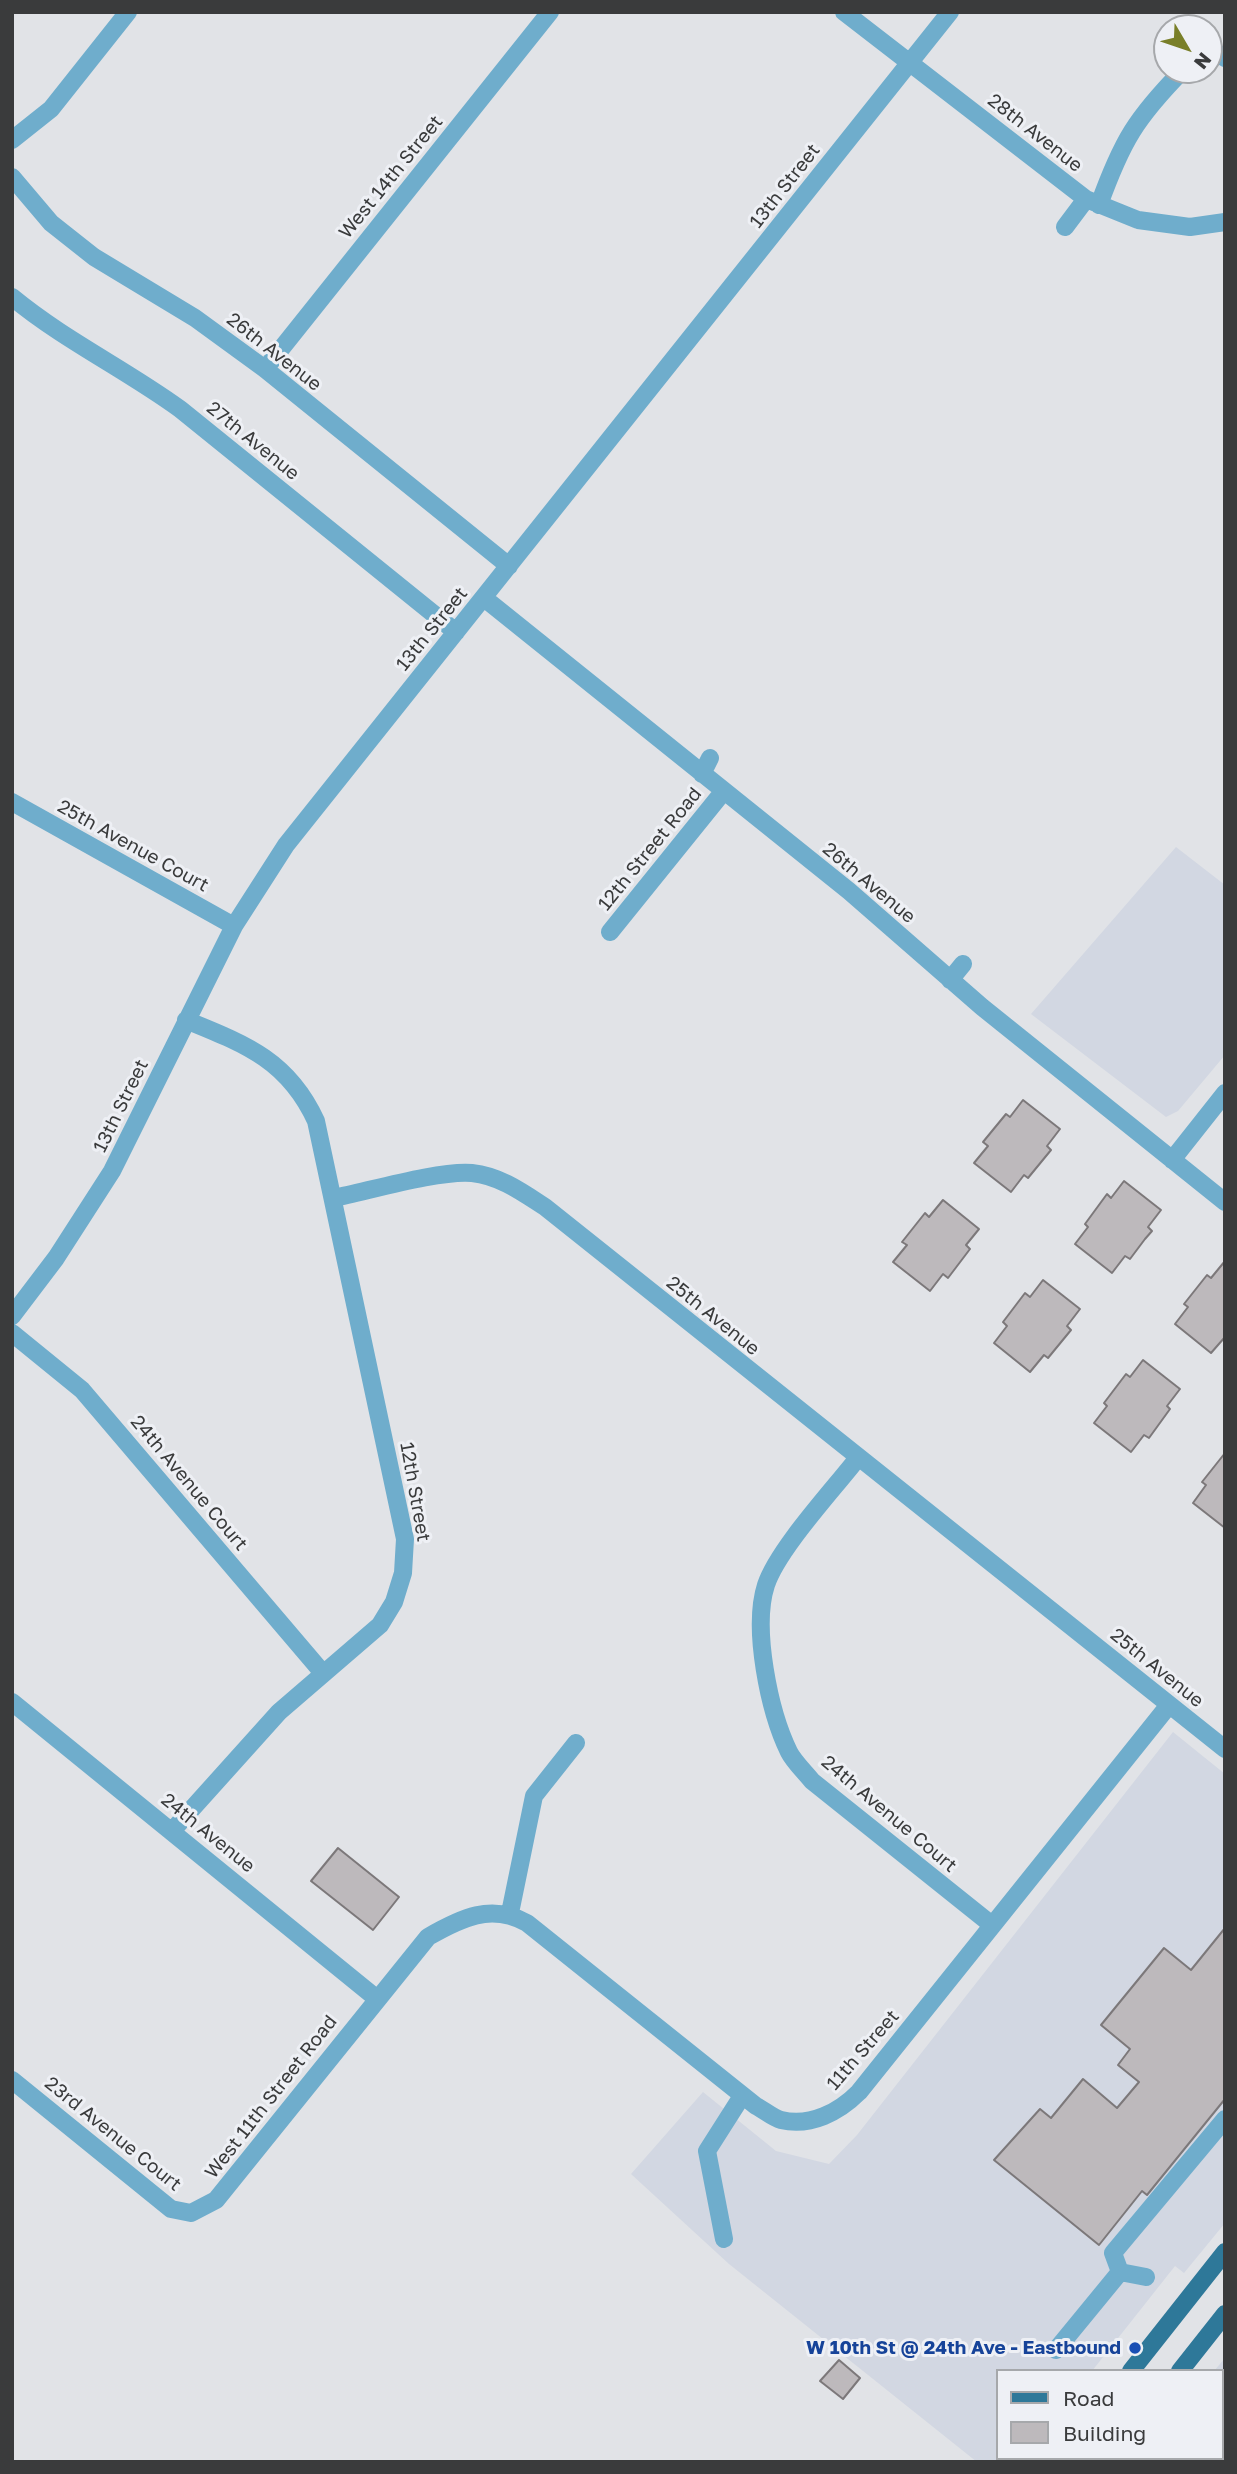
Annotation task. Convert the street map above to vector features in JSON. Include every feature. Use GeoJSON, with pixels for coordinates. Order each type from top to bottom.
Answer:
{"type":"FeatureCollection","features":[{"type":"Feature","properties":{"kind":"main road"},"geometry":{"type":"LineString","coordinates":[[1132,2369],[1225,2252]]}},
{"type":"Feature","properties":{"kind":"main road"},"geometry":{"type":"LineString","coordinates":[[1182,2369],[1225,2314]]}},
{"type":"Feature","properties":{"kind":"street"},"geometry":{"type":"LineString","coordinates":[[12,141],[51,109],[128,12]]}},
{"type":"Feature","properties":{"kind":"street","name":"West 14th Street"},"geometry":{"type":"LineString","coordinates":[[265,369],[550,12]]}},
{"type":"Feature","properties":{"kind":"street","name":"28th Avenue"},"geometry":{"type":"LineString","coordinates":[[844,12],[1092,202],[1151,222],[1190,227],[1225,222]]}},
{"type":"Feature","properties":{"kind":"street","name":"13th Street"},"geometry":{"type":"LineString","coordinates":[[12,1316],[56,1258],[112,1171],[234,926],[286,845],[950,12]]}},
{"type":"Feature","properties":{"kind":"street"},"geometry":{"type":"LineString","coordinates":[[1065,227],[1092,202],[1143,111],[1169,84]]}},
{"type":"Feature","properties":{"kind":"street","name":"26th Avenue"},"geometry":{"type":"LineString","coordinates":[[12,177],[51,223],[94,257],[195,318],[265,369],[509,566]]}},
{"type":"Feature","properties":{"kind":"street","name":"27th Avenue"},"geometry":{"type":"LineString","coordinates":[[12,297],[49,327],[138,379],[180,409],[456,632]]}},
{"type":"Feature","properties":{"kind":"street","name":"26th Avenue"},"geometry":{"type":"LineString","coordinates":[[484,598],[706,766],[723,792],[849,891],[950,980],[1225,1202]]}},
{"type":"Feature","properties":{"kind":"street","name":"12th Street Road"},"geometry":{"type":"LineString","coordinates":[[610,932],[723,792]]}},
{"type":"Feature","properties":{"kind":"street","name":"25th Avenue Court"},"geometry":{"type":"LineString","coordinates":[[12,802],[234,926]]}},
{"type":"Feature","properties":{"kind":"street"},"geometry":{"type":"LineString","coordinates":[[950,980],[963,964]]}},
{"type":"Feature","properties":{"kind":"street"},"geometry":{"type":"LineString","coordinates":[[186,1020],[249,1047],[272,1061],[295,1083],[316,1121],[334,1198]]}},
{"type":"Feature","properties":{"kind":"street"},"geometry":{"type":"LineString","coordinates":[[1172,1160],[1225,1093]]}},
{"type":"Feature","properties":{"kind":"street","name":"25th Avenue"},"geometry":{"type":"LineString","coordinates":[[334,1198],[449,1174],[471,1173],[507,1184],[545,1208],[857,1459],[1225,1749]]}},
{"type":"Feature","properties":{"kind":"street","name":"12th Street"},"geometry":{"type":"LineString","coordinates":[[172,1831],[279,1712],[380,1625],[394,1602],[403,1573],[405,1539],[334,1198]]}},
{"type":"Feature","properties":{"kind":"street","name":"24th Avenue Court"},"geometry":{"type":"LineString","coordinates":[[12,1333],[82,1390],[323,1672]]}},
{"type":"Feature","properties":{"kind":"street","name":"24th Avenue Court"},"geometry":{"type":"LineString","coordinates":[[857,1459],[785,1553],[766,1584],[760,1631],[771,1696],[789,1753],[812,1781],[992,1925]]}},
{"type":"Feature","properties":{"kind":"street","name":"24th Avenue"},"geometry":{"type":"LineString","coordinates":[[12,1702],[376,1997]]}},
{"type":"Feature","properties":{"kind":"street","name":"11th Street"},"geometry":{"type":"LineString","coordinates":[[510,1913],[527,1923],[742,2096],[782,2120],[824,2117],[844,2107],[1169,1705]]}},
{"type":"Feature","properties":{"kind":"street"},"geometry":{"type":"LineString","coordinates":[[376,1997],[428,1937],[461,1917],[482,1913],[510,1913],[534,1796],[576,1743]]}},
{"type":"Feature","properties":{"kind":"street","name":"West 11th Street Road"},"geometry":{"type":"LineString","coordinates":[[191,2213],[216,2200],[376,1997]]}},
{"type":"Feature","properties":{"kind":"street","name":"23rd Avenue Court"},"geometry":{"type":"LineString","coordinates":[[12,2080],[172,2208],[191,2213]]}},
{"type":"Feature","properties":{"kind":"street"},"geometry":{"type":"LineString","coordinates":[[724,2239],[707,2151],[742,2096]]}},
{"type":"Feature","properties":{"kind":"street"},"geometry":{"type":"LineString","coordinates":[[1119,2272],[1113,2253],[1225,2119]]}},
{"type":"Feature","properties":{"kind":"street"},"geometry":{"type":"LineString","coordinates":[[1119,2272],[1146,2277]]}},
{"type":"Feature","properties":{"kind":"street"},"geometry":{"type":"LineString","coordinates":[[1056,2350],[1119,2272]]}},
{"type":"Feature","properties":{"kind":"shaded area"},"geometry":{"type":"Polygon","coordinates":[[[1176,847],[1225,885],[1225,1055],[1178,1111],[1166,1117],[1031,1014],[1176,847]]]}},
{"type":"Feature","properties":{"kind":"shaded area"},"geometry":{"type":"Polygon","coordinates":[[[1173,1732],[1225,1774],[1225,2223],[1184,2273],[1175,2266],[1094,2369],[996,2369],[996,2460],[1020,2460],[1019,2462],[977,2462],[729,2264],[631,2174],[703,2092],[776,2151],[829,2164],[857,2135],[1173,1732]]]}},
{"type":"Feature","properties":{"kind":"shaded area"},"geometry":{"type":"Polygon","coordinates":[[[1225,2358],[1225,2462],[1147,2462],[1223,2460],[1223,2369],[1216,2369],[1225,2358]]]}},
{"type":"Feature","properties":{"kind":"building"},"geometry":{"type":"Polygon","coordinates":[[[1023,1100],[1060,1129],[1047,1146],[1051,1150],[1028,1178],[1024,1175],[1011,1192],[974,1163],[988,1146],[983,1142],[1006,1114],[1010,1117],[1023,1100]]]}},
{"type":"Feature","properties":{"kind":"building"},"geometry":{"type":"Polygon","coordinates":[[[1124,1181],[1161,1210],[1148,1227],[1152,1231],[1130,1259],[1125,1256],[1112,1273],[1075,1244],[1088,1227],[1085,1224],[1107,1194],[1111,1198],[1124,1181]]]}},
{"type":"Feature","properties":{"kind":"building"},"geometry":{"type":"Polygon","coordinates":[[[943,1200],[979,1229],[966,1245],[970,1249],[948,1278],[943,1274],[930,1291],[893,1262],[907,1245],[902,1242],[925,1213],[929,1217],[943,1200]]]}},
{"type":"Feature","properties":{"kind":"building"},"geometry":{"type":"Polygon","coordinates":[[[1225,1261],[1225,1337],[1211,1353],[1175,1324],[1188,1307],[1184,1304],[1207,1275],[1211,1278],[1225,1261]]]}},
{"type":"Feature","properties":{"kind":"building"},"geometry":{"type":"Polygon","coordinates":[[[1043,1280],[1080,1309],[1067,1326],[1071,1330],[1048,1358],[1044,1355],[1030,1372],[994,1343],[1007,1326],[1003,1322],[1025,1293],[1030,1297],[1043,1280]]]}},
{"type":"Feature","properties":{"kind":"building"},"geometry":{"type":"Polygon","coordinates":[[[1143,1360],[1180,1389],[1167,1406],[1170,1409],[1149,1438],[1144,1435],[1131,1452],[1094,1423],[1107,1406],[1104,1403],[1126,1374],[1130,1377],[1143,1360]]]}},
{"type":"Feature","properties":{"kind":"building"},"geometry":{"type":"Polygon","coordinates":[[[1225,1453],[1225,1528],[1193,1503],[1206,1485],[1202,1482],[1225,1453]]]}},
{"type":"Feature","properties":{"kind":"building"},"geometry":{"type":"Polygon","coordinates":[[[338,1848],[399,1897],[373,1930],[311,1881],[338,1848]]]}},
{"type":"Feature","properties":{"kind":"building"},"geometry":{"type":"Polygon","coordinates":[[[1225,1928],[1225,2099],[1147,2195],[1142,2191],[1099,2245],[994,2160],[1040,2109],[1051,2118],[1083,2079],[1117,2108],[1139,2082],[1118,2065],[1130,2049],[1101,2025],[1164,1948],[1191,1970],[1225,1928]]]}},
{"type":"Feature","properties":{"kind":"building"},"geometry":{"type":"Polygon","coordinates":[[[839,2360],[860,2378],[843,2399],[820,2381],[839,2360]]]}},
{"type":"Feature","properties":{"kind":"place","name":"W 10th St @ 24th Ave - Eastbound"},"geometry":{"type":"Point","coordinates":[1135,2348]}}]}
